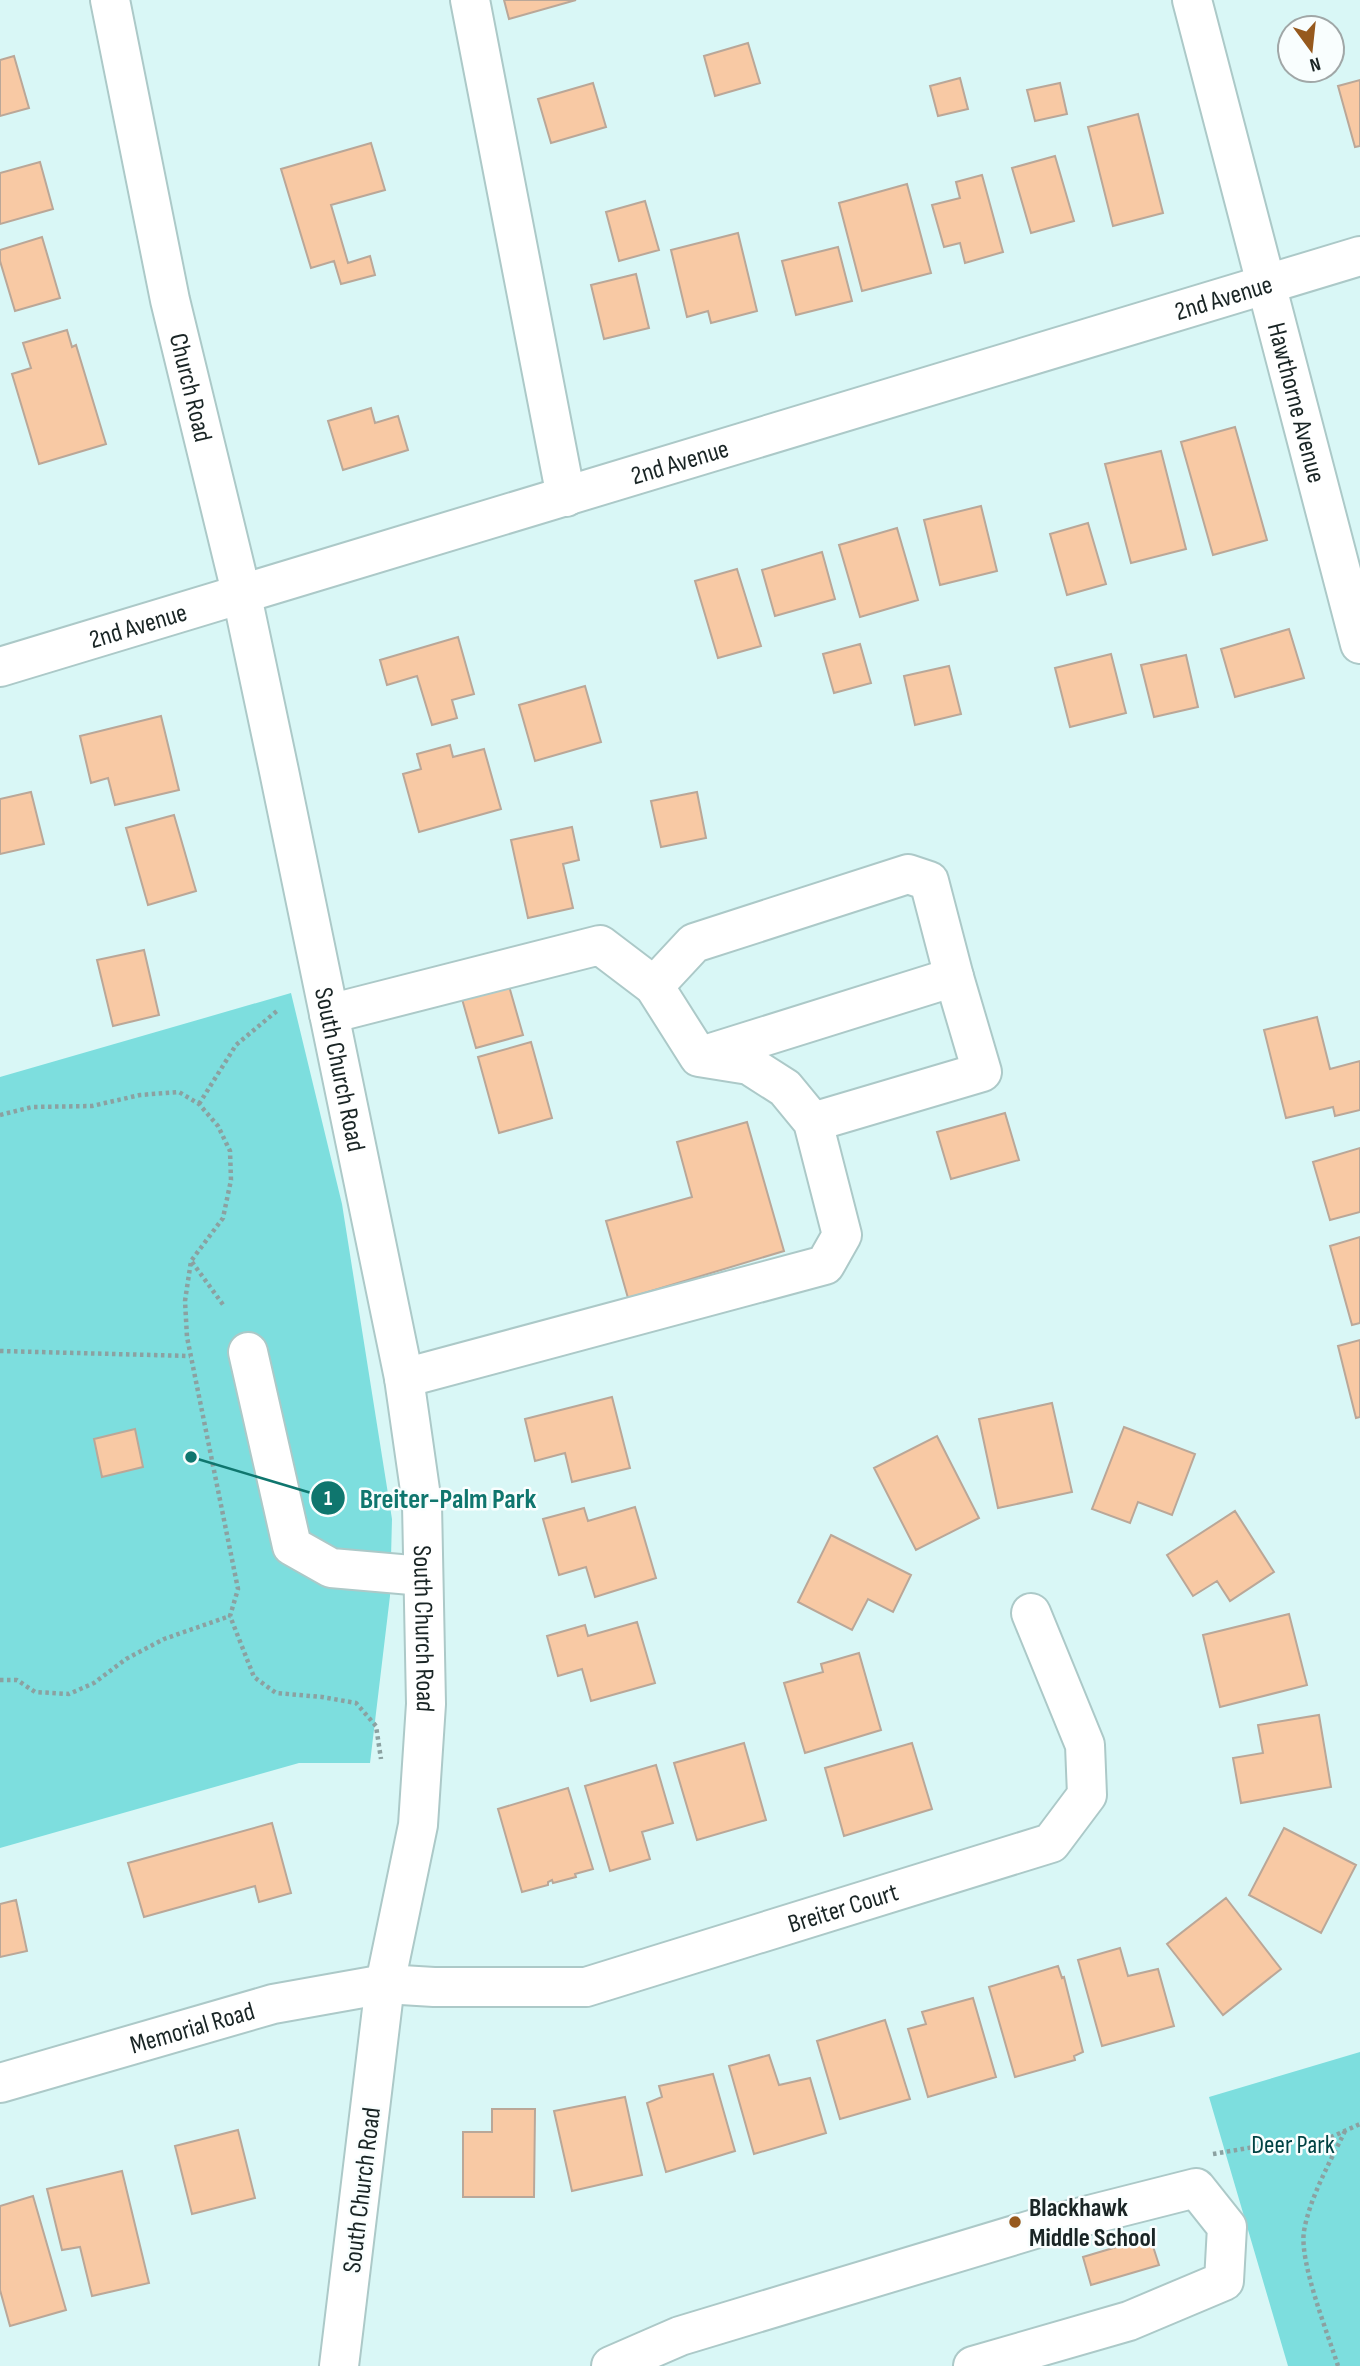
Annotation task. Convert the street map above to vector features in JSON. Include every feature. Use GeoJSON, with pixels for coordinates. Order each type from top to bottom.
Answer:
{"type":"FeatureCollection","features":[{"type":"Feature","properties":{"kind":"street","name":"Church Road"},"geometry":{"type":"LineString","coordinates":[[110,0],[170,300],[242,596],[279,771]]}},
{"type":"Feature","properties":{"kind":"street"},"geometry":{"type":"LineString","coordinates":[[470,0],[566,497]]}},
{"type":"Feature","properties":{"kind":"street","name":"Hawthorne Avenue"},"geometry":{"type":"LineString","coordinates":[[1192,0],[1360,644]]}},
{"type":"Feature","properties":{"kind":"street","name":"2nd Avenue"},"geometry":{"type":"LineString","coordinates":[[0,667],[1360,256]]}},
{"type":"Feature","properties":{"kind":"street","name":"South Church Road"},"geometry":{"type":"LineString","coordinates":[[279,771],[404,1378],[422,1504],[426,1704],[418,1825],[385,1984],[339,2366]]}},
{"type":"Feature","properties":{"kind":"street"},"geometry":{"type":"LineString","coordinates":[[654,986],[694,943],[908,874],[929,881],[982,1072],[813,1122]]}},
{"type":"Feature","properties":{"kind":"street"},"geometry":{"type":"LineString","coordinates":[[329,1014],[600,945],[654,986],[699,1057],[749,1065],[785,1088],[813,1122],[842,1235],[825,1265],[404,1378]]}},
{"type":"Feature","properties":{"kind":"street"},"geometry":{"type":"LineString","coordinates":[[699,1057],[954,976]]}},
{"type":"Feature","properties":{"kind":"street"},"geometry":{"type":"LineString","coordinates":[[247,1352],[292,1546],[331,1568],[423,1576]]}},
{"type":"Feature","properties":{"kind":"street","name":"Breiter Court"},"geometry":{"type":"LineString","coordinates":[[385,1984],[434,1987],[586,1987],[1051,1843],[1087,1795],[1084,1745],[1031,1614]]}},
{"type":"Feature","properties":{"kind":"street","name":"Memorial Road"},"geometry":{"type":"LineString","coordinates":[[0,2083],[274,2004],[385,1984]]}},
{"type":"Feature","properties":{"kind":"street"},"geometry":{"type":"LineString","coordinates":[[611,2366],[680,2336],[1038,2228],[1196,2188],[1227,2227],[1224,2281],[1129,2321],[973,2366]]}},
{"type":"Feature","properties":{"kind":"path"},"geometry":{"type":"LineString","coordinates":[[199,1104],[236,1045],[278,1010]]}},
{"type":"Feature","properties":{"kind":"path"},"geometry":{"type":"LineString","coordinates":[[191,1261],[223,1306]]}},
{"type":"Feature","properties":{"kind":"path"},"geometry":{"type":"LineString","coordinates":[[0,1352],[190,1356]]}},
{"type":"Feature","properties":{"kind":"path"},"geometry":{"type":"LineString","coordinates":[[0,1680],[17,1680],[35,1692],[69,1693],[94,1683],[126,1659],[164,1639],[230,1616]]}},
{"type":"Feature","properties":{"kind":"path"},"geometry":{"type":"LineString","coordinates":[[1209,2155],[1327,2139],[1360,2124]]}},
{"type":"Feature","properties":{"kind":"path"},"geometry":{"type":"LineString","coordinates":[[1338,2366],[1307,2269],[1304,2232],[1314,2201],[1345,2132]]}},
{"type":"Feature","properties":{"kind":"green space"},"geometry":{"type":"Polygon","coordinates":[[[291,993],[342,1204],[392,1519],[390,1596],[370,1763],[299,1763],[0,1848],[0,1077],[291,993]]]}},
{"type":"Feature","properties":{"kind":"green space","name":"Deer Park"},"geometry":{"type":"Polygon","coordinates":[[[1360,2052],[1360,2366],[1288,2366],[1209,2097],[1360,2052]]]}},
{"type":"Feature","properties":{"kind":"building"},"geometry":{"type":"Polygon","coordinates":[[[504,0],[576,0],[509,19],[504,0]]]}},
{"type":"Feature","properties":{"kind":"building"},"geometry":{"type":"Polygon","coordinates":[[[748,43],[760,83],[715,96],[704,56],[748,43]]]}},
{"type":"Feature","properties":{"kind":"building"},"geometry":{"type":"Polygon","coordinates":[[[14,56],[29,108],[0,116],[0,60],[14,56]]]}},
{"type":"Feature","properties":{"kind":"building"},"geometry":{"type":"Polygon","coordinates":[[[960,78],[968,109],[938,116],[930,86],[960,78]]]}},
{"type":"Feature","properties":{"kind":"building"},"geometry":{"type":"Polygon","coordinates":[[[1360,80],[1360,146],[1355,147],[1338,86],[1360,80]]]}},
{"type":"Feature","properties":{"kind":"building"},"geometry":{"type":"Polygon","coordinates":[[[593,83],[606,127],[551,143],[538,99],[593,83]]]}},
{"type":"Feature","properties":{"kind":"building"},"geometry":{"type":"Polygon","coordinates":[[[1060,83],[1067,114],[1035,121],[1027,90],[1060,83]]]}},
{"type":"Feature","properties":{"kind":"building"},"geometry":{"type":"Polygon","coordinates":[[[1138,114],[1163,213],[1113,226],[1088,127],[1138,114]]]}},
{"type":"Feature","properties":{"kind":"building"},"geometry":{"type":"Polygon","coordinates":[[[371,143],[385,190],[331,205],[348,263],[370,256],[375,275],[341,284],[334,261],[311,268],[281,169],[371,143]]]}},
{"type":"Feature","properties":{"kind":"building"},"geometry":{"type":"Polygon","coordinates":[[[1055,156],[1074,221],[1031,233],[1012,168],[1055,156]]]}},
{"type":"Feature","properties":{"kind":"building"},"geometry":{"type":"Polygon","coordinates":[[[40,162],[53,209],[0,224],[0,173],[40,162]]]}},
{"type":"Feature","properties":{"kind":"building"},"geometry":{"type":"Polygon","coordinates":[[[982,175],[1003,252],[965,263],[960,243],[944,247],[932,205],[960,198],[956,182],[982,175]]]}},
{"type":"Feature","properties":{"kind":"building"},"geometry":{"type":"Polygon","coordinates":[[[907,184],[931,273],[862,291],[839,203],[907,184]]]}},
{"type":"Feature","properties":{"kind":"building"},"geometry":{"type":"Polygon","coordinates":[[[645,201],[659,250],[619,261],[606,212],[645,201]]]}},
{"type":"Feature","properties":{"kind":"building"},"geometry":{"type":"Polygon","coordinates":[[[738,233],[757,311],[711,323],[708,311],[687,317],[671,250],[738,233]]]}},
{"type":"Feature","properties":{"kind":"building"},"geometry":{"type":"Polygon","coordinates":[[[42,237],[60,298],[15,311],[0,261],[0,250],[42,237]]]}},
{"type":"Feature","properties":{"kind":"building"},"geometry":{"type":"Polygon","coordinates":[[[838,247],[852,301],[796,315],[782,261],[838,247]]]}},
{"type":"Feature","properties":{"kind":"building"},"geometry":{"type":"Polygon","coordinates":[[[636,274],[649,328],[604,339],[591,285],[636,274]]]}},
{"type":"Feature","properties":{"kind":"building"},"geometry":{"type":"Polygon","coordinates":[[[67,330],[72,347],[76,345],[106,444],[39,464],[12,374],[31,368],[23,343],[67,330]]]}},
{"type":"Feature","properties":{"kind":"building"},"geometry":{"type":"Polygon","coordinates":[[[371,408],[375,423],[398,416],[408,450],[343,470],[328,421],[371,408]]]}},
{"type":"Feature","properties":{"kind":"building"},"geometry":{"type":"Polygon","coordinates":[[[1235,427],[1267,540],[1213,555],[1181,442],[1235,427]]]}},
{"type":"Feature","properties":{"kind":"building"},"geometry":{"type":"Polygon","coordinates":[[[1161,451],[1186,549],[1131,563],[1105,464],[1161,451]]]}},
{"type":"Feature","properties":{"kind":"building"},"geometry":{"type":"Polygon","coordinates":[[[981,506],[997,571],[940,585],[924,520],[981,506]]]}},
{"type":"Feature","properties":{"kind":"building"},"geometry":{"type":"Polygon","coordinates":[[[1088,523],[1106,584],[1067,595],[1050,534],[1088,523]]]}},
{"type":"Feature","properties":{"kind":"building"},"geometry":{"type":"Polygon","coordinates":[[[897,528],[918,600],[860,617],[839,545],[897,528]]]}},
{"type":"Feature","properties":{"kind":"building"},"geometry":{"type":"Polygon","coordinates":[[[822,552],[835,599],[775,616],[762,570],[822,552]]]}},
{"type":"Feature","properties":{"kind":"building"},"geometry":{"type":"Polygon","coordinates":[[[737,569],[761,646],[718,658],[695,581],[737,569]]]}},
{"type":"Feature","properties":{"kind":"building"},"geometry":{"type":"Polygon","coordinates":[[[1289,629],[1304,678],[1235,697],[1221,649],[1289,629]]]}},
{"type":"Feature","properties":{"kind":"building"},"geometry":{"type":"Polygon","coordinates":[[[458,637],[474,694],[452,700],[457,718],[432,725],[417,676],[387,685],[380,660],[458,637]]]}},
{"type":"Feature","properties":{"kind":"building"},"geometry":{"type":"Polygon","coordinates":[[[860,644],[871,683],[834,693],[823,654],[860,644]]]}},
{"type":"Feature","properties":{"kind":"building"},"geometry":{"type":"Polygon","coordinates":[[[1111,654],[1126,713],[1070,727],[1055,668],[1111,654]]]}},
{"type":"Feature","properties":{"kind":"building"},"geometry":{"type":"Polygon","coordinates":[[[1186,655],[1198,707],[1154,717],[1141,665],[1186,655]]]}},
{"type":"Feature","properties":{"kind":"building"},"geometry":{"type":"Polygon","coordinates":[[[949,666],[961,714],[915,725],[904,676],[949,666]]]}},
{"type":"Feature","properties":{"kind":"building"},"geometry":{"type":"Polygon","coordinates":[[[585,686],[601,742],[535,761],[519,705],[585,686]]]}},
{"type":"Feature","properties":{"kind":"building"},"geometry":{"type":"Polygon","coordinates":[[[161,716],[179,790],[115,805],[108,778],[91,783],[80,736],[161,716]]]}},
{"type":"Feature","properties":{"kind":"building"},"geometry":{"type":"Polygon","coordinates":[[[450,745],[453,757],[484,749],[501,809],[419,832],[403,774],[421,769],[417,754],[450,745]]]}},
{"type":"Feature","properties":{"kind":"building"},"geometry":{"type":"Polygon","coordinates":[[[31,792],[44,844],[0,854],[0,799],[31,792]]]}},
{"type":"Feature","properties":{"kind":"building"},"geometry":{"type":"Polygon","coordinates":[[[697,792],[706,838],[661,847],[651,801],[697,792]]]}},
{"type":"Feature","properties":{"kind":"building"},"geometry":{"type":"Polygon","coordinates":[[[174,815],[196,891],[148,905],[126,828],[174,815]]]}},
{"type":"Feature","properties":{"kind":"building"},"geometry":{"type":"Polygon","coordinates":[[[572,827],[579,860],[563,864],[573,908],[528,918],[511,840],[572,827]]]}},
{"type":"Feature","properties":{"kind":"building"},"geometry":{"type":"Polygon","coordinates":[[[144,950],[159,1015],[113,1026],[97,960],[144,950]]]}},
{"type":"Feature","properties":{"kind":"building"},"geometry":{"type":"Polygon","coordinates":[[[509,986],[523,1035],[476,1048],[462,999],[509,986]]]}},
{"type":"Feature","properties":{"kind":"building"},"geometry":{"type":"Polygon","coordinates":[[[1317,1017],[1330,1069],[1360,1061],[1360,1110],[1335,1116],[1333,1107],[1286,1118],[1264,1030],[1317,1017]]]}},
{"type":"Feature","properties":{"kind":"building"},"geometry":{"type":"Polygon","coordinates":[[[531,1042],[552,1118],[499,1133],[478,1057],[531,1042]]]}},
{"type":"Feature","properties":{"kind":"building"},"geometry":{"type":"Polygon","coordinates":[[[1005,1113],[1019,1160],[951,1179],[937,1132],[1005,1113]]]}},
{"type":"Feature","properties":{"kind":"building"},"geometry":{"type":"Polygon","coordinates":[[[747,1122],[784,1251],[628,1298],[606,1221],[692,1197],[677,1142],[747,1122]]]}},
{"type":"Feature","properties":{"kind":"building"},"geometry":{"type":"Polygon","coordinates":[[[1360,1148],[1360,1212],[1330,1220],[1313,1162],[1360,1148]]]}},
{"type":"Feature","properties":{"kind":"building"},"geometry":{"type":"Polygon","coordinates":[[[1360,1237],[1360,1323],[1352,1325],[1330,1246],[1360,1237]]]}},
{"type":"Feature","properties":{"kind":"building"},"geometry":{"type":"Polygon","coordinates":[[[1360,1340],[1360,1417],[1356,1418],[1338,1346],[1360,1340]]]}},
{"type":"Feature","properties":{"kind":"building"},"geometry":{"type":"Polygon","coordinates":[[[612,1397],[630,1468],[572,1482],[565,1453],[535,1461],[525,1419],[612,1397]]]}},
{"type":"Feature","properties":{"kind":"building"},"geometry":{"type":"Polygon","coordinates":[[[1052,1403],[1072,1492],[998,1508],[979,1419],[1052,1403]]]}},
{"type":"Feature","properties":{"kind":"building"},"geometry":{"type":"Polygon","coordinates":[[[1124,1427],[1195,1454],[1172,1515],[1138,1502],[1130,1523],[1092,1509],[1124,1427]]]}},
{"type":"Feature","properties":{"kind":"building"},"geometry":{"type":"Polygon","coordinates":[[[135,1429],[143,1467],[102,1477],[94,1439],[135,1429]]]}},
{"type":"Feature","properties":{"kind":"building"},"geometry":{"type":"Polygon","coordinates":[[[937,1436],[979,1518],[916,1550],[874,1468],[937,1436]]]}},
{"type":"Feature","properties":{"kind":"building"},"geometry":{"type":"Polygon","coordinates":[[[635,1507],[656,1578],[595,1597],[586,1567],[559,1575],[543,1519],[584,1508],[588,1521],[635,1507]]]}},
{"type":"Feature","properties":{"kind":"building"},"geometry":{"type":"Polygon","coordinates":[[[1235,1511],[1274,1572],[1230,1601],[1217,1581],[1193,1596],[1167,1555],[1235,1511]]]}},
{"type":"Feature","properties":{"kind":"building"},"geometry":{"type":"Polygon","coordinates":[[[831,1535],[911,1575],[893,1612],[868,1599],[852,1630],[798,1602],[831,1535]]]}},
{"type":"Feature","properties":{"kind":"building"},"geometry":{"type":"Polygon","coordinates":[[[1289,1614],[1307,1685],[1220,1707],[1203,1635],[1289,1614]]]}},
{"type":"Feature","properties":{"kind":"building"},"geometry":{"type":"Polygon","coordinates":[[[637,1622],[655,1683],[591,1701],[582,1669],[558,1676],[547,1636],[585,1625],[588,1636],[637,1622]]]}},
{"type":"Feature","properties":{"kind":"building"},"geometry":{"type":"Polygon","coordinates":[[[859,1653],[881,1730],[805,1753],[784,1683],[823,1672],[821,1664],[859,1653]]]}},
{"type":"Feature","properties":{"kind":"building"},"geometry":{"type":"Polygon","coordinates":[[[1319,1715],[1331,1787],[1241,1803],[1233,1758],[1263,1753],[1258,1725],[1319,1715]]]}},
{"type":"Feature","properties":{"kind":"building"},"geometry":{"type":"Polygon","coordinates":[[[744,1743],[766,1820],[697,1840],[674,1763],[744,1743]]]}},
{"type":"Feature","properties":{"kind":"building"},"geometry":{"type":"Polygon","coordinates":[[[912,1743],[932,1809],[844,1836],[825,1768],[912,1743]]]}},
{"type":"Feature","properties":{"kind":"building"},"geometry":{"type":"Polygon","coordinates":[[[656,1765],[673,1823],[642,1832],[650,1859],[610,1871],[585,1786],[656,1765]]]}},
{"type":"Feature","properties":{"kind":"building"},"geometry":{"type":"Polygon","coordinates":[[[568,1788],[593,1869],[575,1874],[576,1877],[553,1883],[552,1880],[548,1885],[522,1892],[498,1809],[568,1788]]]}},
{"type":"Feature","properties":{"kind":"building"},"geometry":{"type":"Polygon","coordinates":[[[272,1823],[291,1893],[259,1902],[255,1886],[144,1917],[128,1863],[272,1823]]]}},
{"type":"Feature","properties":{"kind":"building"},"geometry":{"type":"Polygon","coordinates":[[[1284,1828],[1356,1865],[1321,1933],[1249,1895],[1284,1828]]]}},
{"type":"Feature","properties":{"kind":"building"},"geometry":{"type":"Polygon","coordinates":[[[1226,1898],[1281,1969],[1223,2015],[1167,1944],[1226,1898]]]}},
{"type":"Feature","properties":{"kind":"building"},"geometry":{"type":"Polygon","coordinates":[[[16,1900],[27,1951],[0,1957],[0,1904],[16,1900]]]}},
{"type":"Feature","properties":{"kind":"building"},"geometry":{"type":"Polygon","coordinates":[[[1120,1948],[1128,1976],[1158,1969],[1174,2026],[1102,2046],[1078,1960],[1120,1948]]]}},
{"type":"Feature","properties":{"kind":"building"},"geometry":{"type":"Polygon","coordinates":[[[1058,1966],[1062,1978],[1064,1977],[1083,2052],[1074,2056],[1075,2060],[1015,2077],[989,1987],[1058,1966]]]}},
{"type":"Feature","properties":{"kind":"building"},"geometry":{"type":"Polygon","coordinates":[[[973,1998],[996,2077],[928,2097],[908,2029],[926,2024],[922,2012],[973,1998]]]}},
{"type":"Feature","properties":{"kind":"building"},"geometry":{"type":"Polygon","coordinates":[[[885,2020],[910,2099],[840,2119],[817,2041],[885,2020]]]}},
{"type":"Feature","properties":{"kind":"building"},"geometry":{"type":"Polygon","coordinates":[[[769,2055],[779,2085],[810,2078],[826,2133],[754,2154],[729,2066],[769,2055]]]}},
{"type":"Feature","properties":{"kind":"building"},"geometry":{"type":"Polygon","coordinates":[[[713,2074],[735,2151],[666,2172],[647,2103],[662,2097],[659,2086],[713,2074]]]}},
{"type":"Feature","properties":{"kind":"building"},"geometry":{"type":"Polygon","coordinates":[[[625,2097],[642,2175],[572,2191],[554,2111],[625,2097]]]}},
{"type":"Feature","properties":{"kind":"building"},"geometry":{"type":"Polygon","coordinates":[[[492,2109],[535,2109],[534,2197],[463,2197],[463,2132],[492,2132],[492,2109]]]}},
{"type":"Feature","properties":{"kind":"building"},"geometry":{"type":"Polygon","coordinates":[[[238,2130],[255,2198],[192,2214],[175,2146],[238,2130]]]}},
{"type":"Feature","properties":{"kind":"building"},"geometry":{"type":"Polygon","coordinates":[[[122,2171],[149,2283],[92,2296],[80,2247],[62,2250],[47,2189],[122,2171]]]}},
{"type":"Feature","properties":{"kind":"building"},"geometry":{"type":"Polygon","coordinates":[[[33,2196],[66,2310],[10,2326],[0,2290],[0,2206],[33,2196]]]}},
{"type":"Feature","properties":{"kind":"building"},"geometry":{"type":"Polygon","coordinates":[[[1150,2237],[1159,2265],[1091,2285],[1083,2257],[1150,2237]]]}},
{"type":"Feature","properties":{"kind":"place","name":"Breiter-Palm Park"},"geometry":{"type":"Point","coordinates":[191,1457]}},
{"type":"Feature","properties":{"kind":"place","name":"Blackhawk Middle School"},"geometry":{"type":"Point","coordinates":[1015,2222]}}]}
